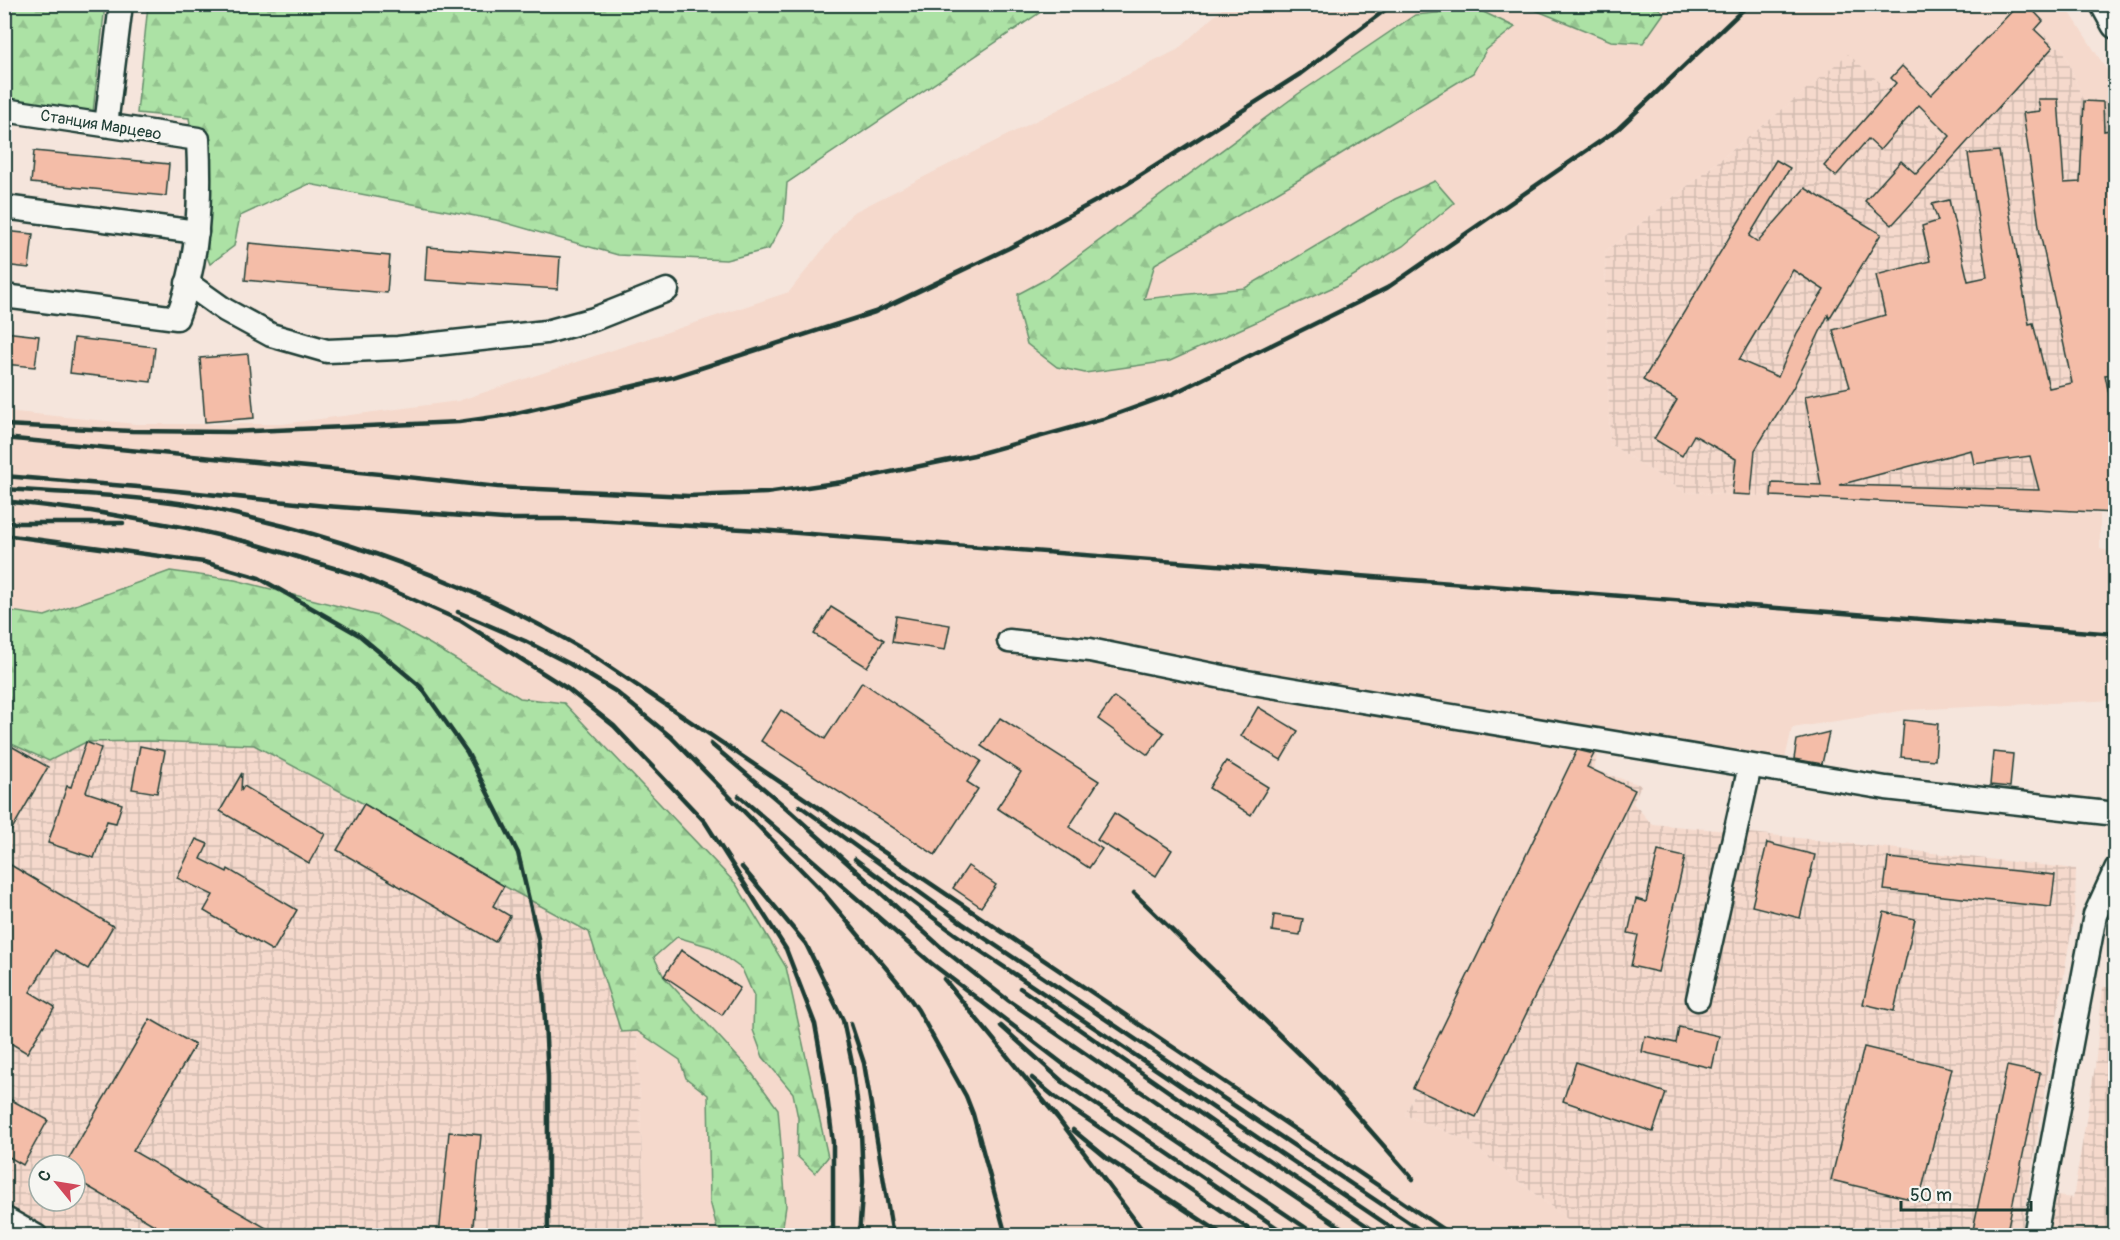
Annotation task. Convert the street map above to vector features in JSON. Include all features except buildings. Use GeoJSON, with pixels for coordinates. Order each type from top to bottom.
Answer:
{"type":"FeatureCollection","features":[{"type":"Feature","properties":{"kind":"main road"},"geometry":{"type":"LineString","coordinates":[[2105,4],[2115,24]]}},
{"type":"Feature","properties":{"kind":"street"},"geometry":{"type":"LineString","coordinates":[[106,125],[121,4]]}},
{"type":"Feature","properties":{"kind":"street","name":"Станция Марцево"},"geometry":{"type":"LineString","coordinates":[[4,110],[198,139],[197,232]]}},
{"type":"Feature","properties":{"kind":"street"},"geometry":{"type":"LineString","coordinates":[[4,207],[197,232],[187,283],[177,318],[4,296]]}},
{"type":"Feature","properties":{"kind":"street"},"geometry":{"type":"LineString","coordinates":[[187,283],[225,310],[271,335],[327,351],[398,348],[546,332],[594,319],[667,290]]}},
{"type":"Feature","properties":{"kind":"street"},"geometry":{"type":"LineString","coordinates":[[1009,641],[1090,650],[1247,682],[1886,788],[2114,807]]}},
{"type":"Feature","properties":{"kind":"street"},"geometry":{"type":"LineString","coordinates":[[1698,999],[1750,766]]}},
{"type":"Feature","properties":{"kind":"street"},"geometry":{"type":"LineString","coordinates":[[2035,1236],[2095,915],[2115,869]]}},
{"type":"Feature","properties":{"kind":"street"},"geometry":{"type":"LineString","coordinates":[[4,1218],[36,1236]]}},
{"type":"Feature","properties":{"kind":"shaded area"},"geometry":{"type":"Polygon","coordinates":[[[1226,5],[2062,5],[2071,14],[2110,75],[2115,90],[2115,213],[2082,98],[2063,48],[2055,46],[2042,33],[1943,139],[1848,55],[1605,252],[1610,444],[1685,492],[2100,514],[2100,549],[2115,553],[2116,700],[1907,710],[1792,728],[1785,759],[1586,730],[1405,1115],[1469,1141],[1588,1235],[645,1235],[637,1031],[621,1032],[589,932],[254,745],[5,736],[5,411],[136,424],[282,424],[458,401],[789,292],[852,213],[1177,50],[1226,5]]]}},
{"type":"Feature","properties":{"kind":"shaded area"},"geometry":{"type":"Polygon","coordinates":[[[2042,32],[2055,46],[2063,48],[2082,98],[2106,101],[2106,151],[2116,213],[2115,514],[1685,492],[1610,444],[1605,252],[1765,124],[1848,54],[1943,139],[2042,32]]]}},
{"type":"Feature","properties":{"kind":"shaded area"},"geometry":{"type":"Polygon","coordinates":[[[5,736],[254,745],[589,932],[621,1031],[637,1031],[645,1235],[5,1236],[5,736]]]}},
{"type":"Feature","properties":{"kind":"shaded area"},"geometry":{"type":"Polygon","coordinates":[[[1582,739],[1598,751],[1594,770],[1641,785],[1633,803],[1652,824],[2076,869],[2075,908],[2021,1235],[1588,1235],[1469,1141],[1405,1115],[1582,739]]]}},
{"type":"Feature","properties":{"kind":"shaded area"},"geometry":{"type":"Polygon","coordinates":[[[2115,948],[2115,1235],[2049,1235],[2056,1196],[2073,1198],[2095,1067],[2103,987],[2110,987],[2115,948]]]}},
{"type":"Feature","properties":{"kind":"green space"},"geometry":{"type":"Polygon","coordinates":[[[5,4],[105,5],[93,112],[5,99],[5,4]]]}},
{"type":"Feature","properties":{"kind":"green space"},"geometry":{"type":"Polygon","coordinates":[[[148,5],[1051,5],[787,183],[784,221],[769,249],[726,260],[618,255],[496,220],[309,184],[240,216],[234,246],[210,264],[197,232],[199,181],[189,118],[137,113],[148,5]]]}},
{"type":"Feature","properties":{"kind":"green space"},"geometry":{"type":"Polygon","coordinates":[[[1523,5],[1655,5],[1664,13],[1643,43],[1611,41],[1523,5]]]}},
{"type":"Feature","properties":{"kind":"green space"},"geometry":{"type":"Polygon","coordinates":[[[1477,9],[1515,27],[1486,50],[1473,73],[1155,264],[1144,299],[1245,288],[1395,199],[1435,181],[1454,203],[1403,246],[1338,285],[1170,361],[1085,373],[1057,367],[1027,344],[1018,311],[1018,294],[1050,277],[1298,94],[1415,15],[1477,9]]]}},
{"type":"Feature","properties":{"kind":"green space"},"geometry":{"type":"Polygon","coordinates":[[[170,571],[235,580],[378,616],[520,698],[564,703],[736,884],[786,967],[828,1157],[815,1173],[797,1156],[798,1118],[793,1093],[763,1057],[753,1030],[754,996],[742,969],[711,947],[677,937],[654,957],[664,977],[748,1068],[778,1109],[786,1206],[782,1232],[777,1235],[728,1235],[717,1228],[710,1201],[708,1095],[686,1078],[680,1060],[637,1031],[621,1032],[589,932],[504,886],[364,804],[254,745],[148,741],[86,742],[49,761],[5,741],[4,610],[45,616],[170,571]]]}},
{"type":"Feature","properties":{"kind":"railway"},"geometry":{"type":"LineString","coordinates":[[4,425],[132,431],[231,432],[459,422],[508,415],[673,377],[875,312],[1009,248],[1127,184],[1300,74],[1393,4]]}},
{"type":"Feature","properties":{"kind":"railway"},"geometry":{"type":"LineString","coordinates":[[4,438],[498,487],[688,496],[766,493],[842,482],[974,455],[1103,419],[1172,394],[1387,288],[1618,129],[1749,4]]}},
{"type":"Feature","properties":{"kind":"railway"},"geometry":{"type":"LineString","coordinates":[[4,476],[326,506],[504,519],[577,519],[759,530],[2116,634]]}},
{"type":"Feature","properties":{"kind":"railway"},"geometry":{"type":"LineString","coordinates":[[4,489],[141,498],[211,508],[362,549],[439,578],[514,612],[586,651],[1453,1236]]}},
{"type":"Feature","properties":{"kind":"railway"},"geometry":{"type":"LineString","coordinates":[[4,501],[91,511],[187,528],[248,542],[360,576],[461,621],[568,689],[614,726],[705,822],[786,949],[815,1024],[825,1080],[833,1143],[833,1236]]}},
{"type":"Feature","properties":{"kind":"railway"},"geometry":{"type":"LineString","coordinates":[[4,523],[123,523]]}},
{"type":"Feature","properties":{"kind":"railway"},"geometry":{"type":"LineString","coordinates":[[4,535],[204,562],[259,578],[359,635],[421,687],[467,752],[518,853],[538,938],[548,1077],[548,1236]]}},
{"type":"Feature","properties":{"kind":"railway"},"geometry":{"type":"LineString","coordinates":[[458,612],[525,641],[615,691],[671,737],[821,890],[901,986],[918,1010],[966,1096],[1006,1236]]}},
{"type":"Feature","properties":{"kind":"railway"},"geometry":{"type":"LineString","coordinates":[[711,744],[783,805],[943,949],[1009,1001],[1354,1236]]}},
{"type":"Feature","properties":{"kind":"railway"},"geometry":{"type":"LineString","coordinates":[[739,796],[931,963],[1071,1070],[1318,1236]]}},
{"type":"Feature","properties":{"kind":"railway"},"geometry":{"type":"LineString","coordinates":[[800,806],[962,923],[1429,1236]]}},
{"type":"Feature","properties":{"kind":"railway"},"geometry":{"type":"LineString","coordinates":[[855,859],[955,934],[1404,1236]]}},
{"type":"Feature","properties":{"kind":"railway"},"geometry":{"type":"LineString","coordinates":[[742,867],[806,944],[843,1020],[853,1068],[861,1132],[863,1181],[859,1236]]}},
{"type":"Feature","properties":{"kind":"railway"},"geometry":{"type":"LineString","coordinates":[[1134,893],[1325,1079],[1413,1179]]}},
{"type":"Feature","properties":{"kind":"railway"},"geometry":{"type":"LineString","coordinates":[[944,979],[1057,1117],[1147,1236]]}},
{"type":"Feature","properties":{"kind":"railway"},"geometry":{"type":"LineString","coordinates":[[1020,988],[1227,1132],[1382,1236]]}},
{"type":"Feature","properties":{"kind":"railway"},"geometry":{"type":"LineString","coordinates":[[851,1024],[864,1063],[893,1236]]}},
{"type":"Feature","properties":{"kind":"railway"},"geometry":{"type":"LineString","coordinates":[[1001,1026],[1063,1082],[1289,1236]]}},
{"type":"Feature","properties":{"kind":"railway"},"geometry":{"type":"LineString","coordinates":[[1032,1078],[1056,1098],[1259,1236]]}},
{"type":"Feature","properties":{"kind":"railway"},"geometry":{"type":"LineString","coordinates":[[1073,1130],[1108,1159],[1225,1236]]}}]}
